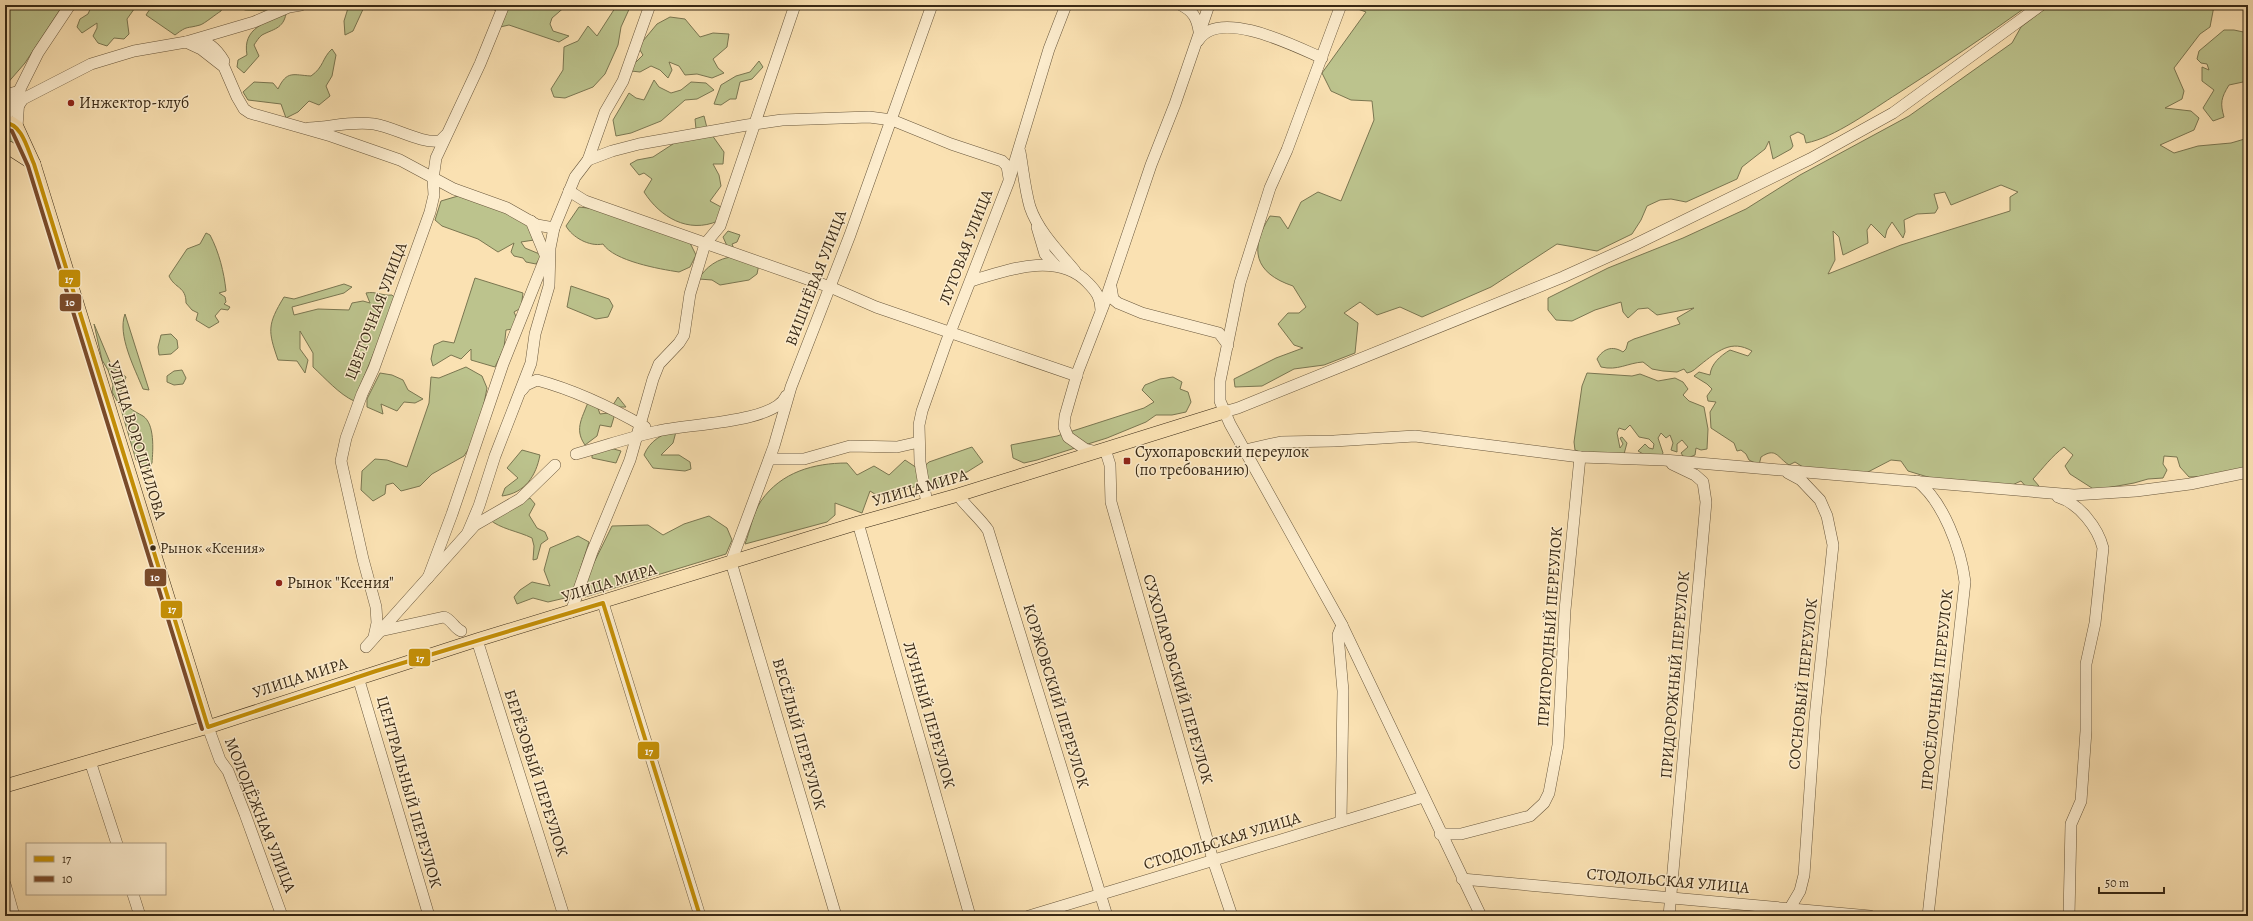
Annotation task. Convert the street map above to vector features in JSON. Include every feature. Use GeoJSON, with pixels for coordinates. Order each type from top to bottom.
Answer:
{"type":"FeatureCollection","features":[{"type":"Feature","properties":{"kind":"main road"},"geometry":{"type":"LineString","coordinates":[[14,127],[18,141],[7,148],[34,164]]}},
{"type":"Feature","properties":{"kind":"main road","name":"УЛИЦА ВОРОШИЛОВА"},"geometry":{"type":"LineString","coordinates":[[14,127],[34,164],[208,727]]}},
{"type":"Feature","properties":{"kind":"main road","name":"УЛИЦА МИРА"},"geometry":{"type":"LineString","coordinates":[[5,786],[208,727],[358,677],[477,640],[603,603],[858,523],[958,495],[1224,412]]}},
{"type":"Feature","properties":{"kind":"street"},"geometry":{"type":"LineString","coordinates":[[5,119],[38,53],[70,5]]}},
{"type":"Feature","properties":{"kind":"street"},"geometry":{"type":"LineString","coordinates":[[186,42],[217,34],[289,7],[301,5]]}},
{"type":"Feature","properties":{"kind":"street","name":"ЦВЕТОЧНАЯ УЛИЦА"},"geometry":{"type":"LineString","coordinates":[[376,634],[376,607],[363,560],[341,461],[346,438],[362,394],[380,353],[430,212],[434,195],[433,177],[436,158],[480,64],[504,5]]}},
{"type":"Feature","properties":{"kind":"street"},"geometry":{"type":"LineString","coordinates":[[428,578],[452,514],[503,364],[547,261],[554,228],[575,178],[588,160],[605,112],[626,74],[650,5]]}},
{"type":"Feature","properties":{"kind":"street"},"geometry":{"type":"LineString","coordinates":[[571,612],[637,437],[647,397],[659,364],[679,343],[684,335],[690,294],[704,244],[720,226],[795,5]]}},
{"type":"Feature","properties":{"kind":"street","name":"ВИШНЁВАЯ УЛИЦА"},"geometry":{"type":"LineString","coordinates":[[731,562],[770,459],[791,387],[892,120],[932,5]]}},
{"type":"Feature","properties":{"kind":"street","name":"ЛУГОВАЯ УЛИЦА"},"geometry":{"type":"LineString","coordinates":[[927,504],[919,442],[922,411],[949,333],[972,281],[1009,181],[1020,149],[1049,49],[1066,5]]}},
{"type":"Feature","properties":{"kind":"street"},"geometry":{"type":"LineString","coordinates":[[1181,5],[1192,12],[1198,21],[1199,31]]}},
{"type":"Feature","properties":{"kind":"street"},"geometry":{"type":"LineString","coordinates":[[1101,451],[1085,449],[1075,444],[1068,437],[1064,427],[1065,416],[1077,376],[1209,5]]}},
{"type":"Feature","properties":{"kind":"street"},"geometry":{"type":"LineString","coordinates":[[1341,5],[1280,169],[1270,188],[1240,283],[1220,381],[1220,401],[1224,412],[1342,625],[1440,834],[1481,916]]}},
{"type":"Feature","properties":{"kind":"street"},"geometry":{"type":"LineString","coordinates":[[1224,412],[1563,277],[1641,242],[1810,159],[1893,113],[2041,5]]}},
{"type":"Feature","properties":{"kind":"street"},"geometry":{"type":"LineString","coordinates":[[1195,47],[1203,34],[1221,27],[1232,27],[1284,42],[1322,58]]}},
{"type":"Feature","properties":{"kind":"street"},"geometry":{"type":"LineString","coordinates":[[19,105],[23,99],[91,64],[134,51],[201,40],[208,44],[221,56],[233,90],[244,110],[258,117],[388,155],[454,189],[512,210],[538,225],[554,228]]}},
{"type":"Feature","properties":{"kind":"street"},"geometry":{"type":"LineString","coordinates":[[5,96],[20,91]]}},
{"type":"Feature","properties":{"kind":"street"},"geometry":{"type":"LineString","coordinates":[[14,127],[19,105],[20,91]]}},
{"type":"Feature","properties":{"kind":"street"},"geometry":{"type":"LineString","coordinates":[[588,160],[639,144],[755,124],[782,120],[869,117],[892,120],[951,144],[1002,161],[1007,166],[1010,173],[1009,181]]}},
{"type":"Feature","properties":{"kind":"street"},"geometry":{"type":"LineString","coordinates":[[300,129],[345,123],[363,123],[390,127],[429,141],[440,141],[446,134]]}},
{"type":"Feature","properties":{"kind":"street"},"geometry":{"type":"LineString","coordinates":[[1020,149],[1030,206],[1045,254],[1056,265]]}},
{"type":"Feature","properties":{"kind":"street"},"geometry":{"type":"LineString","coordinates":[[569,191],[585,202],[644,221],[704,244],[830,287],[876,307],[949,333],[1077,376]]}},
{"type":"Feature","properties":{"kind":"street"},"geometry":{"type":"LineString","coordinates":[[1034,215],[1052,243],[1078,274],[1097,293],[1101,312]]}},
{"type":"Feature","properties":{"kind":"street"},"geometry":{"type":"LineString","coordinates":[[468,532],[480,506],[495,456],[531,363],[535,334],[547,297],[547,261],[531,221]]}},
{"type":"Feature","properties":{"kind":"street"},"geometry":{"type":"LineString","coordinates":[[972,281],[1011,270],[1056,265],[1068,268],[1078,274]]}},
{"type":"Feature","properties":{"kind":"street"},"geometry":{"type":"LineString","coordinates":[[1111,280],[1110,293],[1112,299],[1118,303],[1142,313],[1219,333],[1228,345]]}},
{"type":"Feature","properties":{"kind":"street"},"geometry":{"type":"LineString","coordinates":[[521,391],[526,385],[537,380],[547,382],[583,396],[657,431]]}},
{"type":"Feature","properties":{"kind":"street"},"geometry":{"type":"LineString","coordinates":[[576,454],[657,431],[723,422],[767,412],[779,406],[785,400],[791,387]]}},
{"type":"Feature","properties":{"kind":"street"},"geometry":{"type":"LineString","coordinates":[[1245,450],[1280,442],[1334,441],[1415,436],[1580,457],[1664,460],[1917,481],[2052,495],[2136,491],[2190,484],[2248,472]]}},
{"type":"Feature","properties":{"kind":"street"},"geometry":{"type":"LineString","coordinates":[[770,459],[804,459],[850,446],[897,447],[919,442]]}},
{"type":"Feature","properties":{"kind":"street","name":"СУХОПАРОВСКИЙ ПЕРЕУЛОК"},"geometry":{"type":"LineString","coordinates":[[1101,451],[1110,465],[1112,502],[1213,860],[1232,916]]}},
{"type":"Feature","properties":{"kind":"street","name":"ПРИГОРОДНЫЙ ПЕРЕУЛОК"},"geometry":{"type":"LineString","coordinates":[[1440,834],[1458,835],[1515,821],[1532,815],[1547,798],[1552,787],[1558,745],[1565,610],[1580,457]]}},
{"type":"Feature","properties":{"kind":"street","name":"ПРИДОРОЖНЫЙ ПЕРЕУЛОК"},"geometry":{"type":"LineString","coordinates":[[1664,460],[1695,475],[1703,482],[1706,493],[1669,916]]}},
{"type":"Feature","properties":{"kind":"street"},"geometry":{"type":"LineString","coordinates":[[366,647],[468,532],[485,518],[520,499],[555,465]]}},
{"type":"Feature","properties":{"kind":"street","name":"СОСНОВЫЙ ПЕРЕУЛОК"},"geometry":{"type":"LineString","coordinates":[[1784,470],[1801,480],[1820,500],[1828,522],[1833,545],[1814,717],[1804,875],[1800,891],[1791,912]]}},
{"type":"Feature","properties":{"kind":"street","name":"ПРОСЁЛОЧНЫЙ ПЕРЕУЛОК"},"geometry":{"type":"LineString","coordinates":[[1917,481],[1928,491],[1938,505],[1956,548],[1965,582],[1928,916]]}},
{"type":"Feature","properties":{"kind":"street","name":"КОРЖОВСКИЙ ПЕРЕУЛОК"},"geometry":{"type":"LineString","coordinates":[[958,495],[968,509],[981,520],[988,530],[1108,916]]}},
{"type":"Feature","properties":{"kind":"street"},"geometry":{"type":"LineString","coordinates":[[2052,495],[2063,498],[2081,513],[2100,537],[2102,548],[2095,623],[2086,664],[2086,731],[2081,801],[2071,824],[2069,916]]}},
{"type":"Feature","properties":{"kind":"street","name":"ЛУННЫЙ ПЕРЕУЛОК"},"geometry":{"type":"LineString","coordinates":[[858,523],[970,916]]}},
{"type":"Feature","properties":{"kind":"street","name":"ВЕСЁЛЫЙ ПЕРЕУЛОК"},"geometry":{"type":"LineString","coordinates":[[731,562],[836,916]]}},
{"type":"Feature","properties":{"kind":"street"},"geometry":{"type":"LineString","coordinates":[[603,603],[700,916]]}},
{"type":"Feature","properties":{"kind":"street"},"geometry":{"type":"LineString","coordinates":[[376,634],[444,617],[448,619],[456,628],[462,631]]}},
{"type":"Feature","properties":{"kind":"street"},"geometry":{"type":"LineString","coordinates":[[1341,822],[1343,691],[1338,635],[1342,625]]}},
{"type":"Feature","properties":{"kind":"street","name":"БЕРЁЗОВЫЙ ПЕРЕУЛОК"},"geometry":{"type":"LineString","coordinates":[[477,640],[564,916]]}},
{"type":"Feature","properties":{"kind":"street","name":"ЦЕНТРАЛЬНЫЙ ПЕРЕУЛОК"},"geometry":{"type":"LineString","coordinates":[[358,677],[429,916]]}},
{"type":"Feature","properties":{"kind":"street","name":"МОЛОДЁЖНАЯ УЛИЦА"},"geometry":{"type":"LineString","coordinates":[[208,727],[220,760],[228,771],[245,814],[282,916]]}},
{"type":"Feature","properties":{"kind":"street"},"geometry":{"type":"LineString","coordinates":[[90,761],[117,843]]}},
{"type":"Feature","properties":{"kind":"street","name":"СТОДОЛЬСКАЯ УЛИЦА"},"geometry":{"type":"LineString","coordinates":[[1029,916],[1423,797]]}},
{"type":"Feature","properties":{"kind":"street","name":"СТОДОЛЬСКАЯ УЛИЦА"},"geometry":{"type":"LineString","coordinates":[[1462,879],[1671,896],[1791,912],[1870,916]]}},
{"type":"Feature","properties":{"kind":"street"},"geometry":{"type":"LineString","coordinates":[[5,884],[14,916]]}},
{"type":"Feature","properties":{"kind":"street"},"geometry":{"type":"LineString","coordinates":[[133,895],[140,916]]}},
{"type":"Feature","properties":{"kind":"green space"},"geometry":{"type":"Polygon","coordinates":[[[5,5],[63,5],[25,63],[5,86],[5,5]]]}},
{"type":"Feature","properties":{"kind":"green space"},"geometry":{"type":"Polygon","coordinates":[[[92,5],[137,5],[127,19],[129,34],[124,39],[114,38],[107,46],[98,43],[93,36],[97,28],[97,23],[82,33],[77,27],[80,19],[88,14],[92,5]]]}},
{"type":"Feature","properties":{"kind":"green space"},"geometry":{"type":"Polygon","coordinates":[[[149,5],[223,5],[221,11],[204,23],[185,28],[175,35],[146,15],[150,9],[149,5]]]}},
{"type":"Feature","properties":{"kind":"green space"},"geometry":{"type":"Polygon","coordinates":[[[236,5],[269,5],[272,11],[245,10],[236,5]]]}},
{"type":"Feature","properties":{"kind":"green space"},"geometry":{"type":"Polygon","coordinates":[[[349,5],[365,5],[353,31],[345,35],[344,21],[349,5]]]}},
{"type":"Feature","properties":{"kind":"green space"},"geometry":{"type":"Polygon","coordinates":[[[495,5],[567,5],[552,18],[550,24],[553,31],[569,36],[559,42],[509,25],[500,27],[497,13],[493,8],[495,5]]]}},
{"type":"Feature","properties":{"kind":"green space"},"geometry":{"type":"Polygon","coordinates":[[[617,5],[631,5],[621,27],[618,45],[605,74],[593,87],[565,98],[554,97],[551,89],[563,70],[564,47],[578,41],[588,26],[597,36],[617,5]]]}},
{"type":"Feature","properties":{"kind":"green space"},"geometry":{"type":"Polygon","coordinates":[[[1347,5],[2029,5],[1947,61],[1841,129],[1817,140],[1806,143],[1804,135],[1798,132],[1790,136],[1793,146],[1791,149],[1773,159],[1769,141],[1765,149],[1742,167],[1737,179],[1686,202],[1671,199],[1660,200],[1647,206],[1641,220],[1632,234],[1597,251],[1557,244],[1491,287],[1422,317],[1400,307],[1377,315],[1360,302],[1344,313],[1358,323],[1355,353],[1324,365],[1294,369],[1262,386],[1235,387],[1234,379],[1276,358],[1303,348],[1294,345],[1278,324],[1288,313],[1299,313],[1306,307],[1293,286],[1280,281],[1263,267],[1259,258],[1258,249],[1259,239],[1263,228],[1270,216],[1280,217],[1288,229],[1301,202],[1318,192],[1341,201],[1374,120],[1372,101],[1351,100],[1331,91],[1322,73],[1366,12],[1347,5]]]}},
{"type":"Feature","properties":{"kind":"green space"},"geometry":{"type":"Polygon","coordinates":[[[2050,5],[2214,6],[2210,27],[2200,34],[2174,68],[2184,91],[2182,99],[2165,108],[2191,111],[2199,118],[2194,130],[2160,145],[2174,153],[2198,146],[2231,143],[2248,138],[2248,468],[2211,476],[2189,477],[2180,467],[2177,457],[2164,456],[2163,464],[2167,470],[2163,478],[2148,479],[2095,490],[2070,474],[2065,466],[2073,455],[2064,447],[2051,458],[2033,479],[2039,486],[2027,488],[2021,481],[2010,486],[1941,481],[1908,471],[1901,461],[1891,460],[1866,473],[1803,467],[1795,462],[1789,465],[1773,453],[1766,454],[1761,457],[1759,465],[1749,460],[1746,454],[1741,450],[1737,451],[1734,443],[1711,428],[1710,412],[1716,402],[1708,401],[1707,396],[1712,389],[1694,376],[1699,372],[1710,375],[1712,367],[1730,350],[1748,356],[1752,351],[1738,346],[1725,348],[1713,355],[1693,371],[1687,373],[1684,369],[1677,372],[1652,369],[1643,362],[1607,368],[1601,367],[1597,359],[1608,349],[1615,349],[1623,352],[1626,349],[1628,342],[1634,339],[1680,324],[1677,318],[1694,308],[1657,315],[1648,308],[1638,309],[1628,318],[1623,312],[1621,302],[1595,310],[1572,321],[1556,320],[1548,310],[1548,298],[1608,268],[1683,238],[1746,209],[1800,175],[1909,116],[2012,43],[2021,27],[2050,5]],[[2001,185],[1951,205],[1945,192],[1934,194],[1938,208],[1935,213],[1917,214],[1904,220],[1905,232],[1903,238],[1892,222],[1887,230],[1885,238],[1871,224],[1867,230],[1868,243],[1843,255],[1839,237],[1833,231],[1835,260],[1828,274],[1901,245],[2010,211],[2010,197],[2018,192],[2001,185]]]}},
{"type":"Feature","properties":{"kind":"green space"},"geometry":{"type":"Polygon","coordinates":[[[286,14],[283,23],[280,26],[262,35],[254,45],[259,56],[244,73],[237,67],[238,60],[247,55],[246,46],[248,38],[252,32],[264,23],[286,14]]]}},
{"type":"Feature","properties":{"kind":"green space"},"geometry":{"type":"Polygon","coordinates":[[[670,17],[685,19],[700,37],[713,33],[729,34],[727,47],[713,59],[718,68],[724,73],[712,78],[697,74],[685,75],[679,66],[669,62],[672,70],[668,78],[660,70],[651,66],[640,72],[631,71],[633,65],[643,55],[638,47],[657,24],[670,17]]]}},
{"type":"Feature","properties":{"kind":"green space"},"geometry":{"type":"Polygon","coordinates":[[[2224,30],[2234,30],[2248,33],[2248,78],[2243,82],[2229,85],[2222,101],[2224,117],[2213,121],[2203,108],[2214,90],[2202,81],[2202,67],[2209,70],[2207,64],[2201,63],[2197,59],[2199,51],[2224,30]]]}},
{"type":"Feature","properties":{"kind":"green space"},"geometry":{"type":"Polygon","coordinates":[[[332,49],[336,55],[332,76],[326,86],[330,96],[319,105],[309,101],[298,112],[286,118],[281,104],[248,100],[243,92],[254,82],[273,83],[278,89],[284,79],[288,76],[311,76],[321,66],[326,56],[332,49]]]}},
{"type":"Feature","properties":{"kind":"green space"},"geometry":{"type":"Polygon","coordinates":[[[759,61],[763,67],[752,79],[740,82],[736,99],[730,99],[721,105],[714,104],[721,85],[736,76],[750,72],[759,61]]]}},
{"type":"Feature","properties":{"kind":"green space"},"geometry":{"type":"Polygon","coordinates":[[[654,80],[659,87],[671,93],[681,90],[691,82],[706,83],[714,90],[697,99],[685,100],[661,121],[631,133],[616,136],[613,120],[629,93],[636,98],[644,100],[654,80]]]}},
{"type":"Feature","properties":{"kind":"green space"},"geometry":{"type":"Polygon","coordinates":[[[704,116],[707,128],[724,152],[723,164],[713,164],[719,175],[721,186],[710,201],[721,207],[718,221],[707,225],[686,224],[676,221],[658,209],[644,192],[652,179],[644,173],[639,175],[630,164],[637,160],[653,157],[696,129],[695,119],[704,116]]]}},
{"type":"Feature","properties":{"kind":"green space"},"geometry":{"type":"Polygon","coordinates":[[[8,122],[18,141],[14,146],[5,148],[5,123],[8,122]]]}},
{"type":"Feature","properties":{"kind":"green space"},"geometry":{"type":"Polygon","coordinates":[[[458,196],[476,196],[529,223],[534,240],[521,242],[525,248],[542,255],[536,264],[526,262],[523,258],[514,256],[511,252],[514,243],[498,252],[478,239],[442,226],[435,220],[441,201],[458,196]]]}},
{"type":"Feature","properties":{"kind":"green space"},"geometry":{"type":"Polygon","coordinates":[[[579,207],[596,209],[690,243],[696,255],[690,267],[679,272],[660,269],[627,260],[609,250],[603,244],[598,245],[587,243],[572,234],[566,226],[579,207]]]}},
{"type":"Feature","properties":{"kind":"green space"},"geometry":{"type":"Polygon","coordinates":[[[728,231],[740,235],[737,242],[732,244],[736,254],[759,264],[757,274],[749,280],[720,285],[712,280],[699,279],[709,267],[717,261],[732,257],[723,237],[728,231]]]}},
{"type":"Feature","properties":{"kind":"green space"},"geometry":{"type":"Polygon","coordinates":[[[206,233],[210,235],[222,269],[226,291],[219,293],[225,297],[226,302],[224,304],[230,307],[228,310],[221,309],[215,316],[219,322],[209,328],[196,320],[198,313],[192,310],[186,303],[184,293],[169,276],[187,249],[200,244],[206,233]]]}},
{"type":"Feature","properties":{"kind":"green space"},"geometry":{"type":"Polygon","coordinates":[[[475,278],[523,293],[521,308],[514,312],[518,321],[513,329],[506,330],[504,348],[495,367],[471,360],[471,349],[461,359],[451,355],[433,366],[431,359],[434,345],[443,341],[454,343],[475,278]]]}},
{"type":"Feature","properties":{"kind":"green space"},"geometry":{"type":"Polygon","coordinates":[[[344,284],[352,287],[344,293],[292,307],[294,315],[318,309],[349,310],[352,303],[363,301],[370,303],[366,293],[392,295],[396,299],[354,401],[338,390],[313,367],[313,353],[300,331],[300,349],[308,360],[305,373],[297,361],[278,360],[271,335],[274,315],[284,297],[294,299],[344,284]]]}},
{"type":"Feature","properties":{"kind":"green space"},"geometry":{"type":"Polygon","coordinates":[[[571,286],[609,299],[613,306],[608,317],[596,319],[567,307],[571,286]]]}},
{"type":"Feature","properties":{"kind":"green space"},"geometry":{"type":"Polygon","coordinates":[[[125,314],[149,390],[143,389],[128,352],[123,332],[125,314]]]}},
{"type":"Feature","properties":{"kind":"green space"},"geometry":{"type":"Polygon","coordinates":[[[94,324],[112,367],[126,377],[119,397],[126,406],[143,416],[150,425],[153,451],[152,463],[148,469],[136,460],[120,406],[112,392],[113,385],[108,370],[102,360],[94,324]]]}},
{"type":"Feature","properties":{"kind":"green space"},"geometry":{"type":"Polygon","coordinates":[[[171,334],[177,340],[178,348],[171,354],[159,355],[158,347],[161,335],[171,334]]]}},
{"type":"Feature","properties":{"kind":"green space"},"geometry":{"type":"Polygon","coordinates":[[[466,367],[482,376],[487,388],[478,434],[464,456],[432,474],[420,486],[401,491],[393,483],[386,485],[385,494],[373,501],[361,490],[362,471],[375,459],[387,460],[407,467],[429,403],[431,377],[439,378],[466,367]]]}},
{"type":"Feature","properties":{"kind":"green space"},"geometry":{"type":"Polygon","coordinates":[[[182,370],[186,378],[183,384],[174,385],[167,382],[167,376],[174,371],[182,370]]]}},
{"type":"Feature","properties":{"kind":"green space"},"geometry":{"type":"Polygon","coordinates":[[[380,373],[392,375],[403,380],[408,390],[423,399],[415,403],[404,402],[397,411],[381,404],[383,414],[367,407],[367,399],[380,373]]]}},
{"type":"Feature","properties":{"kind":"green space"},"geometry":{"type":"Polygon","coordinates":[[[1587,373],[1632,376],[1640,374],[1658,381],[1675,378],[1683,382],[1688,389],[1683,395],[1689,401],[1704,407],[1708,429],[1707,449],[1701,450],[1696,448],[1695,455],[1685,459],[1681,453],[1688,447],[1682,440],[1677,444],[1677,452],[1671,450],[1673,443],[1670,435],[1666,438],[1661,433],[1658,438],[1663,453],[1661,457],[1645,455],[1638,451],[1645,444],[1649,448],[1653,449],[1654,444],[1649,439],[1639,437],[1630,425],[1625,430],[1619,428],[1617,433],[1620,448],[1623,444],[1620,438],[1622,437],[1627,443],[1624,454],[1584,454],[1575,450],[1574,442],[1582,386],[1587,373]]]}},
{"type":"Feature","properties":{"kind":"green space"},"geometry":{"type":"Polygon","coordinates":[[[1173,377],[1182,382],[1180,389],[1188,392],[1191,402],[1186,412],[1172,415],[1156,415],[1146,422],[1107,438],[1037,460],[1024,463],[1013,458],[1011,445],[1057,436],[1144,408],[1154,402],[1142,390],[1145,385],[1160,379],[1173,377]]]}},
{"type":"Feature","properties":{"kind":"green space"},"geometry":{"type":"Polygon","coordinates":[[[618,397],[626,407],[617,407],[611,427],[600,425],[597,436],[585,445],[580,433],[580,427],[589,399],[596,403],[600,414],[608,413],[618,397]]]}},
{"type":"Feature","properties":{"kind":"green space"},"geometry":{"type":"Polygon","coordinates":[[[677,428],[673,443],[661,455],[679,455],[690,462],[691,469],[685,471],[653,468],[644,455],[650,445],[657,438],[677,428]]]}},
{"type":"Feature","properties":{"kind":"green space"},"geometry":{"type":"Polygon","coordinates":[[[972,447],[983,462],[967,472],[944,477],[944,485],[933,489],[918,486],[878,496],[870,491],[862,513],[835,503],[835,515],[827,522],[745,544],[754,516],[761,501],[778,483],[799,471],[822,465],[847,463],[857,475],[874,466],[889,475],[905,460],[920,470],[929,462],[972,447]]]}},
{"type":"Feature","properties":{"kind":"green space"},"geometry":{"type":"Polygon","coordinates":[[[610,448],[621,451],[616,463],[592,458],[592,454],[610,448]]]}},
{"type":"Feature","properties":{"kind":"green space"},"geometry":{"type":"Polygon","coordinates":[[[522,450],[540,455],[536,470],[523,487],[510,494],[502,496],[505,488],[518,478],[507,468],[522,450]]]}},
{"type":"Feature","properties":{"kind":"green space"},"geometry":{"type":"Polygon","coordinates":[[[530,498],[535,504],[529,515],[537,528],[545,532],[548,539],[541,544],[537,559],[533,560],[534,546],[532,538],[504,528],[489,519],[530,498]]]}},
{"type":"Feature","properties":{"kind":"green space"},"geometry":{"type":"Polygon","coordinates":[[[709,516],[727,528],[732,540],[726,554],[585,597],[583,585],[612,526],[648,525],[663,535],[684,524],[709,516]]]}},
{"type":"Feature","properties":{"kind":"green space"},"geometry":{"type":"Polygon","coordinates":[[[578,536],[589,542],[575,586],[565,598],[548,602],[533,598],[517,604],[514,597],[520,590],[532,582],[550,586],[544,570],[550,548],[578,536]]]}},
{"type":"Feature","properties":{"kind":"transit line","name":"17"},"geometry":{"type":"LineString","coordinates":[[5,123],[11,124],[20,133],[27,145],[34,164],[208,727],[376,671],[603,603],[700,916]]}},
{"type":"Feature","properties":{"kind":"transit line","name":"10"},"geometry":{"type":"LineString","coordinates":[[5,129],[12,131],[28,166],[202,729]]}},
{"type":"Feature","properties":{"kind":"place","name":"Инжектор-клуб"},"geometry":{"type":"Point","coordinates":[71,103]}},
{"type":"Feature","properties":{"kind":"place","name":"Сухопаровский переулок (по требованию)"},"geometry":{"type":"Point","coordinates":[1127,461]}},
{"type":"Feature","properties":{"kind":"place","name":"Рынок «Ксения»"},"geometry":{"type":"Point","coordinates":[153,548]}},
{"type":"Feature","properties":{"kind":"place","name":"Рынок \"Ксения\""},"geometry":{"type":"Point","coordinates":[279,583]}}]}
